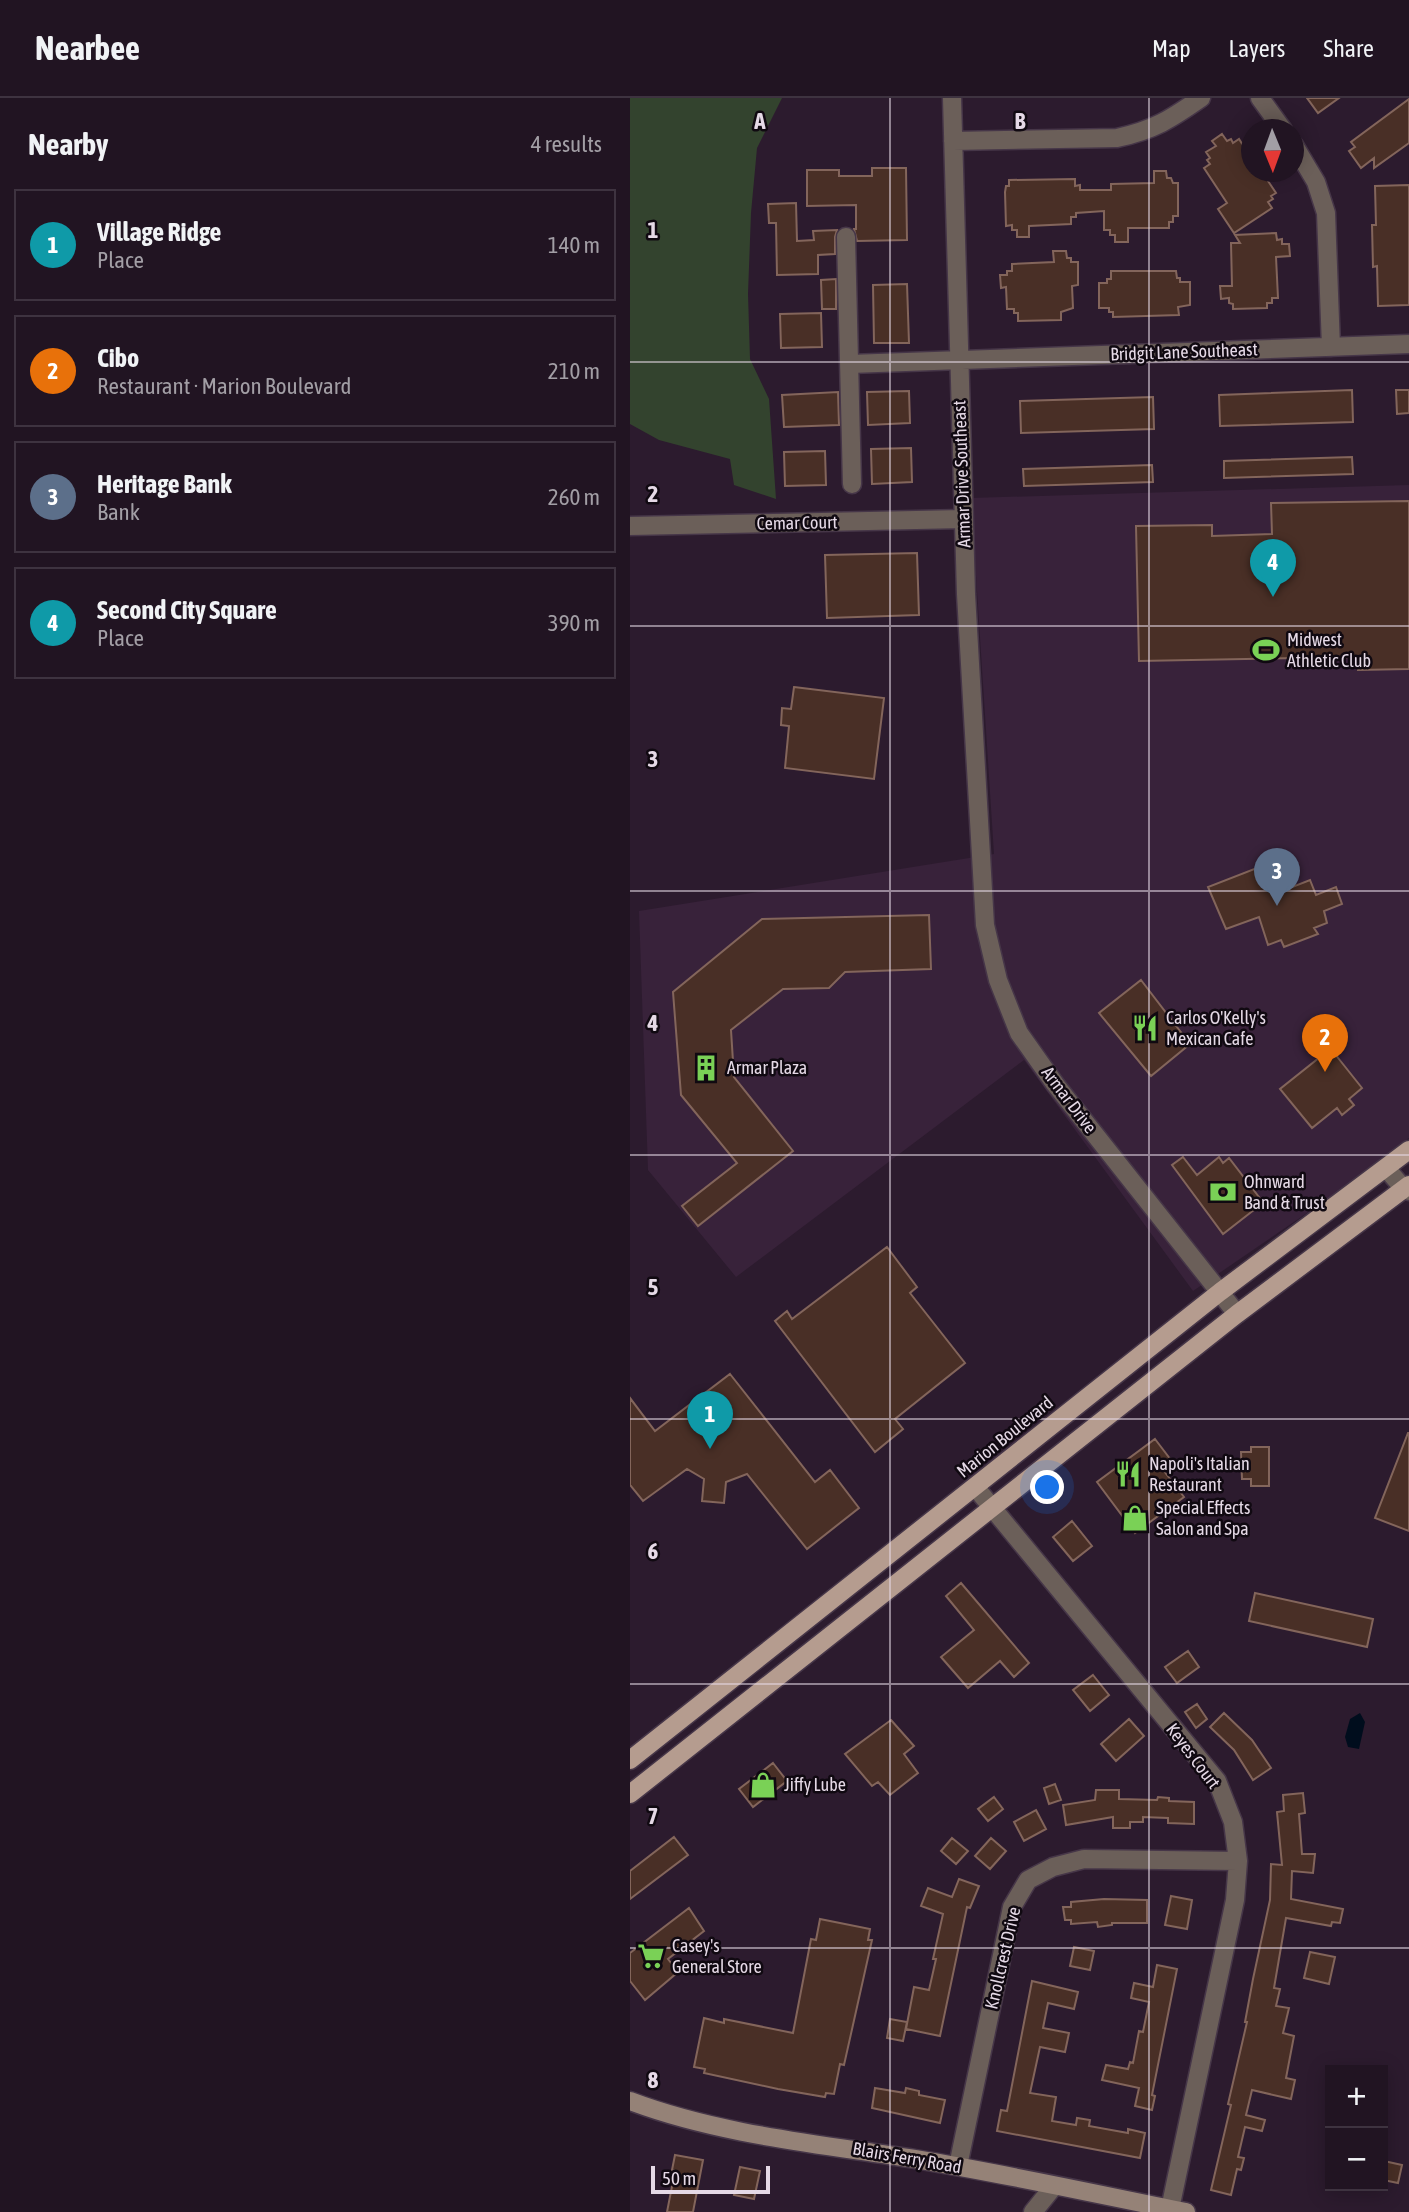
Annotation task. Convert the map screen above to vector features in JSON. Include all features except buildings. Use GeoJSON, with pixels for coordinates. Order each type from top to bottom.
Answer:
{"type":"FeatureCollection","features":[{"type":"Feature","properties":{"kind":"main road","name":"Marion Boulevard"},"geometry":{"type":"LineString","coordinates":[[630,1760],[1220,1292],[1409,1150]]}},
{"type":"Feature","properties":{"kind":"main road"},"geometry":{"type":"LineString","coordinates":[[630,1794],[1237,1314],[1407,1189]]}},
{"type":"Feature","properties":{"kind":"main road","name":"Blairs Ferry Road"},"geometry":{"type":"LineString","coordinates":[[630,2101],[671,2116],[772,2136],[958,2166],[1178,2210]]}},
{"type":"Feature","properties":{"kind":"street","name":"Armar Drive Southeast"},"geometry":{"type":"LineString","coordinates":[[952,98],[963,519],[980,849]]}},
{"type":"Feature","properties":{"kind":"street"},"geometry":{"type":"LineString","coordinates":[[953,141],[1117,138],[1165,123],[1201,98]]}},
{"type":"Feature","properties":{"kind":"street"},"geometry":{"type":"LineString","coordinates":[[1260,98],[1275,119]]}},
{"type":"Feature","properties":{"kind":"street"},"geometry":{"type":"LineString","coordinates":[[1304,163],[1316,182],[1326,213],[1331,347]]}},
{"type":"Feature","properties":{"kind":"street"},"geometry":{"type":"LineString","coordinates":[[846,237],[852,484]]}},
{"type":"Feature","properties":{"kind":"street","name":"Bridgit Lane Southeast"},"geometry":{"type":"LineString","coordinates":[[850,364],[1409,344]]}},
{"type":"Feature","properties":{"kind":"street","name":"Cemar Court"},"geometry":{"type":"LineString","coordinates":[[630,526],[963,519]]}},
{"type":"Feature","properties":{"kind":"street","name":"Armar Drive"},"geometry":{"type":"LineString","coordinates":[[980,849],[985,925],[998,980],[1019,1033],[1055,1084],[1237,1314]]}},
{"type":"Feature","properties":{"kind":"street"},"geometry":{"type":"LineString","coordinates":[[1387,1168],[1407,1189]]}},
{"type":"Feature","properties":{"kind":"street","name":"Keyes Court"},"geometry":{"type":"LineString","coordinates":[[976,1488],[1217,1781],[1233,1822],[1237,1861],[1235,1900],[1178,2210]]}},
{"type":"Feature","properties":{"kind":"street","name":"Knollcrest Drive"},"geometry":{"type":"LineString","coordinates":[[958,2166],[1012,1906],[1028,1880],[1053,1867],[1084,1859],[1237,1861]]}},
{"type":"Feature","properties":{"kind":"street"},"geometry":{"type":"LineString","coordinates":[[1033,2212],[1054,2186]]}},
{"type":"Feature","properties":{"kind":"shaded area"},"geometry":{"type":"Polygon","coordinates":[[[1409,485],[1409,1138],[1332,1196],[1193,1291],[1024,1060],[736,1277],[648,1170],[639,911],[994,854],[971,498],[1409,485]]]}},
{"type":"Feature","properties":{"kind":"green space"},"geometry":{"type":"Polygon","coordinates":[[[630,98],[782,98],[757,148],[748,294],[750,359],[769,399],[776,499],[734,485],[730,459],[659,440],[630,424],[630,98]]]}},
{"type":"Feature","properties":{"kind":"water"},"geometry":{"type":"Polygon","coordinates":[[[1360,1713],[1365,1722],[1359,1749],[1348,1747],[1345,1737],[1350,1719],[1360,1713]]]}},
{"type":"Feature","properties":{"kind":"place","name":"Second City Square"},"geometry":{"type":"Point","coordinates":[1273,597]}},
{"type":"Feature","properties":{"kind":"place","name":"Midwest Athletic Club"},"geometry":{"type":"Point","coordinates":[1266,650]}},
{"type":"Feature","properties":{"kind":"place","name":"Heritage Bank"},"geometry":{"type":"Point","coordinates":[1277,906]}},
{"type":"Feature","properties":{"kind":"place","name":"Carlos O'Kelly's Mexican Cafe"},"geometry":{"type":"Point","coordinates":[1145,1028]}},
{"type":"Feature","properties":{"kind":"place","name":"Armar Plaza"},"geometry":{"type":"Point","coordinates":[706,1068]}},
{"type":"Feature","properties":{"kind":"place","name":"Cibo"},"geometry":{"type":"Point","coordinates":[1325,1072]}},
{"type":"Feature","properties":{"kind":"place","name":"Ohnward Band & Trust"},"geometry":{"type":"Point","coordinates":[1223,1192]}},
{"type":"Feature","properties":{"kind":"place","name":"Village Ridge"},"geometry":{"type":"Point","coordinates":[710,1449]}},
{"type":"Feature","properties":{"kind":"place","name":"Napoli's Italian Restaurant"},"geometry":{"type":"Point","coordinates":[1128,1474]}},
{"type":"Feature","properties":{"kind":"place","name":"Special Effects Salon and Spa"},"geometry":{"type":"Point","coordinates":[1135,1518]}},
{"type":"Feature","properties":{"kind":"place","name":"Jiffy Lube"},"geometry":{"type":"Point","coordinates":[763,1785]}},
{"type":"Feature","properties":{"kind":"place","name":"Casey's General Store"},"geometry":{"type":"Point","coordinates":[651,1956]}}]}
